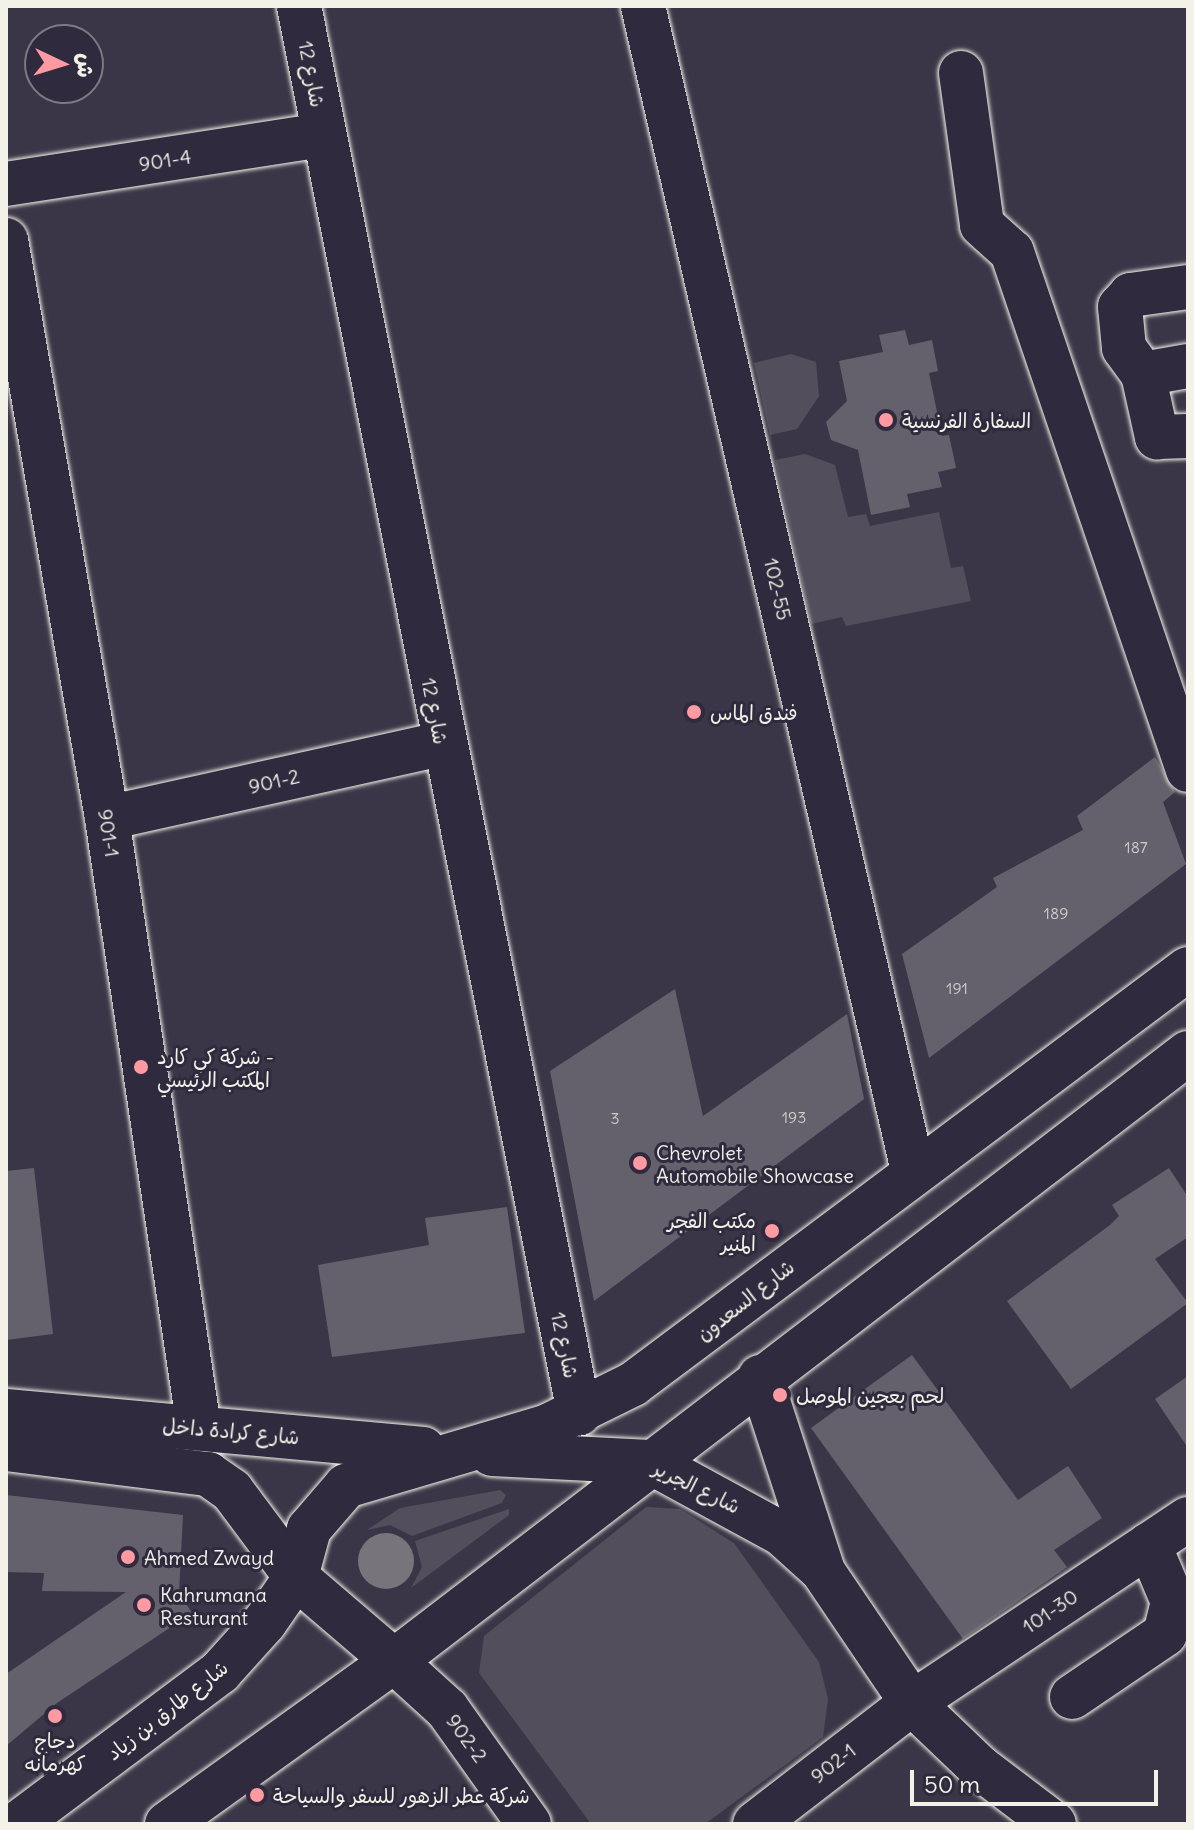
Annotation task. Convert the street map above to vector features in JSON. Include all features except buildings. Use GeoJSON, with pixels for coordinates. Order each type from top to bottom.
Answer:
{"type":"FeatureCollection","features":[{"type":"Feature","properties":{"kind":"street","name":"شارع 12"},"geometry":{"type":"LineString","coordinates":[[299,6],[441,744],[579,1413]]}},
{"type":"Feature","properties":{"kind":"street","name":"102-55"},"geometry":{"type":"LineString","coordinates":[[643,6],[913,1171]]}},
{"type":"Feature","properties":{"kind":"street"},"geometry":{"type":"LineString","coordinates":[[961,73],[982,225],[1012,252],[1188,770]]}},
{"type":"Feature","properties":{"kind":"street","name":"901-4"},"geometry":{"type":"LineString","coordinates":[[6,184],[323,135]]}},
{"type":"Feature","properties":{"kind":"street","name":"901-1"},"geometry":{"type":"LineString","coordinates":[[6,240],[107,818],[199,1428]]}},
{"type":"Feature","properties":{"kind":"street"},"geometry":{"type":"LineString","coordinates":[[1188,287],[1131,295],[1120,307],[1124,348],[1143,374],[1157,437],[1188,436]]}},
{"type":"Feature","properties":{"kind":"street"},"geometry":{"type":"LineString","coordinates":[[1143,374],[1188,366]]}},
{"type":"Feature","properties":{"kind":"street","name":"901-2"},"geometry":{"type":"LineString","coordinates":[[107,818],[441,744]]}},
{"type":"Feature","properties":{"kind":"street","name":"شارع السعدون"},"geometry":{"type":"LineString","coordinates":[[296,1577],[309,1529],[346,1486],[579,1413],[671,1358],[913,1171],[1188,969]]}},
{"type":"Feature","properties":{"kind":"street"},"geometry":{"type":"LineString","coordinates":[[167,1824],[394,1661],[760,1377],[1188,1053]]}},
{"type":"Feature","properties":{"kind":"street","name":"شارع الجرير"},"geometry":{"type":"LineString","coordinates":[[760,1377],[822,1570],[912,1703],[979,1767],[1054,1824]]}},
{"type":"Feature","properties":{"kind":"street","name":"شارع كرادة داخل"},"geometry":{"type":"LineString","coordinates":[[6,1411],[455,1452]]}},
{"type":"Feature","properties":{"kind":"street","name":"شارع كرادة داخل"},"geometry":{"type":"LineString","coordinates":[[6,1449],[208,1474],[232,1491],[296,1577],[394,1661]]}},
{"type":"Feature","properties":{"kind":"street","name":"شارع الجرير"},"geometry":{"type":"LineString","coordinates":[[455,1452],[650,1462],[743,1509],[822,1570]]}},
{"type":"Feature","properties":{"kind":"street","name":"101-30"},"geometry":{"type":"LineString","coordinates":[[912,1703],[1188,1519]]}},
{"type":"Feature","properties":{"kind":"street"},"geometry":{"type":"LineString","coordinates":[[1072,1697],[1165,1634],[1173,1602],[1149,1545]]}},
{"type":"Feature","properties":{"kind":"street","name":"شارع طارق بن زياد"},"geometry":{"type":"LineString","coordinates":[[17,1824],[220,1672],[296,1577]]}},
{"type":"Feature","properties":{"kind":"street","name":"902-2"},"geometry":{"type":"LineString","coordinates":[[394,1661],[447,1709],[529,1824]]}},
{"type":"Feature","properties":{"kind":"street","name":"902-1"},"geometry":{"type":"LineString","coordinates":[[755,1824],[912,1703]]}},
{"type":"Feature","properties":{"kind":"shaded area"},"geometry":{"type":"Polygon","coordinates":[[[791,354],[816,362],[819,396],[797,429],[770,435],[754,363],[791,354]]]}},
{"type":"Feature","properties":{"kind":"shaded area"},"geometry":{"type":"Polygon","coordinates":[[[805,454],[835,465],[848,517],[866,514],[870,526],[939,512],[951,568],[963,566],[971,601],[846,626],[842,617],[811,624],[775,460],[805,454]]]}},
{"type":"Feature","properties":{"kind":"shaded area"},"geometry":{"type":"Polygon","coordinates":[[[500,1490],[506,1495],[502,1503],[412,1536],[390,1525],[367,1530],[400,1508],[500,1490]]]}},
{"type":"Feature","properties":{"kind":"shaded area"},"geometry":{"type":"Polygon","coordinates":[[[646,1507],[680,1509],[734,1543],[819,1662],[828,1699],[823,1737],[705,1824],[591,1824],[479,1673],[484,1636],[646,1507]]]}},
{"type":"Feature","properties":{"kind":"shaded area"},"geometry":{"type":"Polygon","coordinates":[[[509,1509],[509,1515],[411,1588],[422,1567],[415,1541],[509,1509]]]}},
{"type":"Feature","properties":{"kind":"shaded area"},"geometry":{"type":"Polygon","coordinates":[[[386,1533],[406,1541],[414,1561],[406,1581],[386,1589],[366,1581],[358,1561],[366,1541],[386,1533]]]}},
{"type":"Feature","properties":{"kind":"place","name":"السفارة الفرنسية"},"geometry":{"type":"Point","coordinates":[886,420]}},
{"type":"Feature","properties":{"kind":"place","name":"فندق الماس"},"geometry":{"type":"Point","coordinates":[694,712]}},
{"type":"Feature","properties":{"kind":"place","name":"شركة كي كارد - المكتب الرئيسي"},"geometry":{"type":"Point","coordinates":[141,1067]}},
{"type":"Feature","properties":{"kind":"place","name":"Chevrolet Automobile Showcase"},"geometry":{"type":"Point","coordinates":[640,1163]}},
{"type":"Feature","properties":{"kind":"place","name":"مكتب الفجر المنير"},"geometry":{"type":"Point","coordinates":[772,1231]}},
{"type":"Feature","properties":{"kind":"place","name":"لحم بعجين الموصل"},"geometry":{"type":"Point","coordinates":[780,1395]}},
{"type":"Feature","properties":{"kind":"place","name":"Ahmed Zwayd"},"geometry":{"type":"Point","coordinates":[128,1557]}},
{"type":"Feature","properties":{"kind":"place","name":"Kahrumana Resturant"},"geometry":{"type":"Point","coordinates":[144,1605]}},
{"type":"Feature","properties":{"kind":"place","name":"دجاج كهرمانه"},"geometry":{"type":"Point","coordinates":[55,1716]}},
{"type":"Feature","properties":{"kind":"place","name":"شركة عطر الزهور للسفر والسياحة"},"geometry":{"type":"Point","coordinates":[257,1795]}}]}
